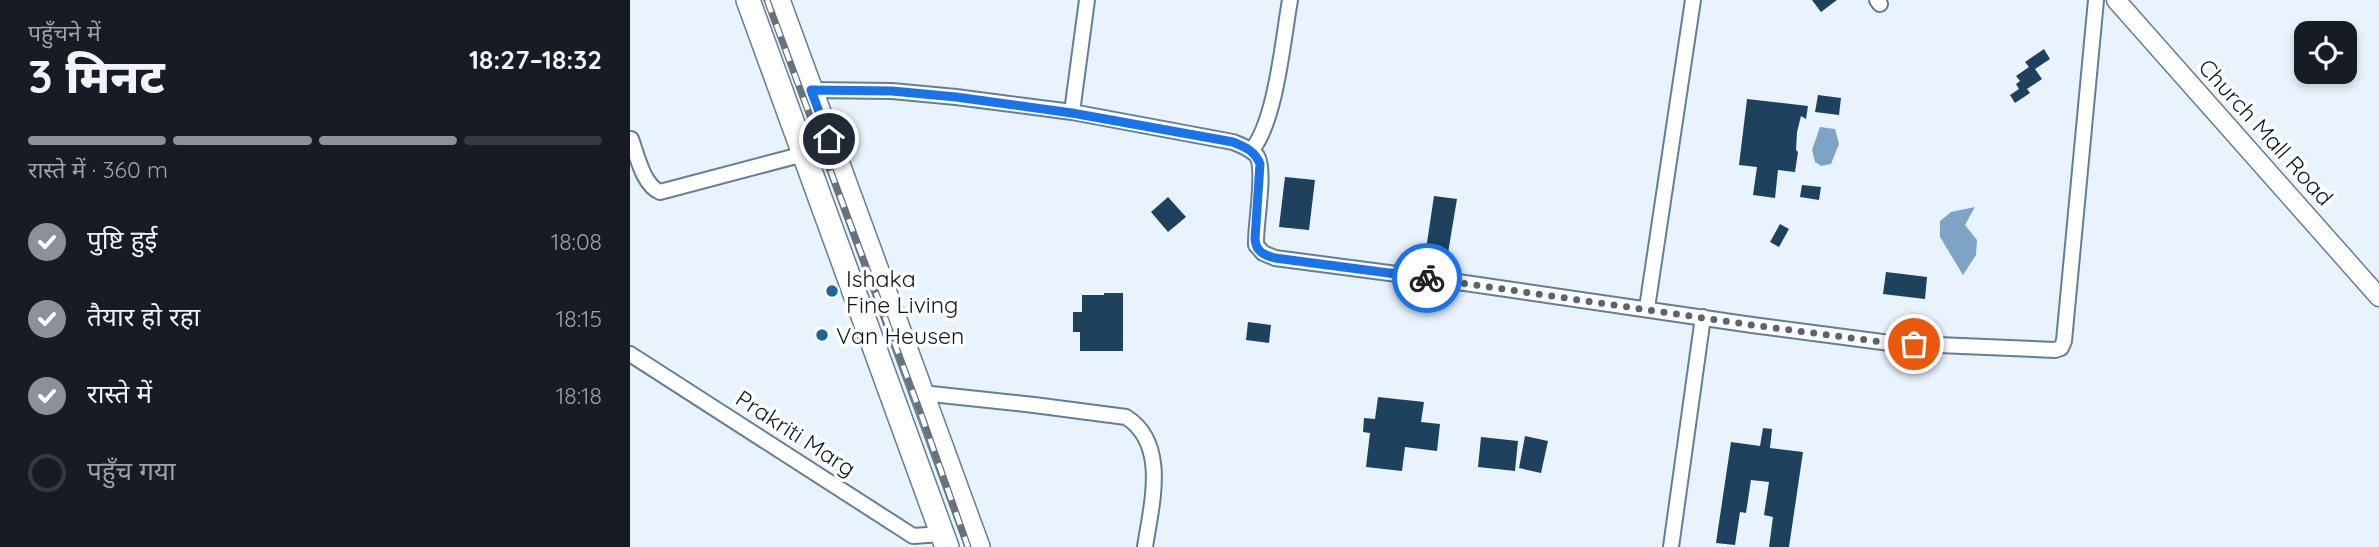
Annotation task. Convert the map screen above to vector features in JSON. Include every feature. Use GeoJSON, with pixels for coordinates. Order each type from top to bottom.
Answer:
{"type":"FeatureCollection","features":[{"type":"Feature","properties":{"kind":"highway"},"geometry":{"type":"LineString","coordinates":[[748,0],[945,540],[968,519]]}},
{"type":"Feature","properties":{"kind":"highway"},"geometry":{"type":"LineString","coordinates":[[778,0],[978,547]]}},
{"type":"Feature","properties":{"kind":"street"},"geometry":{"type":"LineString","coordinates":[[1072,113],[1087,0]]}},
{"type":"Feature","properties":{"kind":"street"},"geometry":{"type":"LineString","coordinates":[[1251,151],[1264,129],[1290,0]]}},
{"type":"Feature","properties":{"kind":"street"},"geometry":{"type":"LineString","coordinates":[[1647,308],[1693,0]]}},
{"type":"Feature","properties":{"kind":"street"},"geometry":{"type":"LineString","coordinates":[[811,90],[905,92],[1072,113],[1233,142],[1251,151],[1258,158],[1261,174],[1256,245],[1267,256],[1275,258],[1890,343],[2038,350],[2061,348],[2065,333],[2096,0]]}},
{"type":"Feature","properties":{"kind":"street","name":"Church Mall Road"},"geometry":{"type":"LineString","coordinates":[[2116,0],[2379,297]]}},
{"type":"Feature","properties":{"kind":"street"},"geometry":{"type":"LineString","coordinates":[[631,139],[648,181],[660,192],[804,154]]}},
{"type":"Feature","properties":{"kind":"street"},"geometry":{"type":"LineString","coordinates":[[1671,547],[1703,317]]}},
{"type":"Feature","properties":{"kind":"street","name":"Prakriti Marg"},"geometry":{"type":"LineString","coordinates":[[630,354],[916,541],[945,540]]}},
{"type":"Feature","properties":{"kind":"street"},"geometry":{"type":"LineString","coordinates":[[922,393],[1061,408],[1126,417],[1134,422],[1143,433],[1153,463],[1153,488],[1145,547]]}},
{"type":"Feature","properties":{"kind":"water"},"geometry":{"type":"Polygon","coordinates":[[[1820,127],[1835,129],[1839,144],[1831,164],[1821,166],[1815,162],[1812,150],[1820,127]]]}},
{"type":"Feature","properties":{"kind":"water"},"geometry":{"type":"Polygon","coordinates":[[[1975,207],[1965,225],[1977,240],[1976,255],[1963,275],[1940,237],[1940,221],[1951,212],[1975,207]]]}},
{"type":"Feature","properties":{"kind":"building"},"geometry":{"type":"Polygon","coordinates":[[[1812,0],[1837,0],[1821,12],[1812,0]]]}},
{"type":"Feature","properties":{"kind":"building"},"geometry":{"type":"Polygon","coordinates":[[[2044,49],[2050,59],[2035,69],[2042,79],[2027,89],[2030,93],[2015,103],[2010,95],[2019,89],[2016,84],[2020,81],[2016,76],[2029,67],[2025,62],[2044,49]]]}},
{"type":"Feature","properties":{"kind":"building"},"geometry":{"type":"Polygon","coordinates":[[[1818,95],[1841,98],[1839,115],[1815,112],[1818,95]]]}},
{"type":"Feature","properties":{"kind":"building"},"geometry":{"type":"Polygon","coordinates":[[[1747,99],[1808,106],[1806,119],[1801,116],[1797,132],[1795,172],[1778,170],[1775,198],[1753,195],[1757,167],[1739,165],[1747,99]]]}},
{"type":"Feature","properties":{"kind":"building"},"geometry":{"type":"Polygon","coordinates":[[[1285,177],[1315,180],[1309,230],[1279,227],[1285,177]]]}},
{"type":"Feature","properties":{"kind":"building"},"geometry":{"type":"Polygon","coordinates":[[[1802,185],[1821,187],[1819,200],[1800,197],[1802,185]]]}},
{"type":"Feature","properties":{"kind":"building"},"geometry":{"type":"Polygon","coordinates":[[[1434,196],[1457,199],[1447,259],[1425,256],[1434,196]]]}},
{"type":"Feature","properties":{"kind":"building"},"geometry":{"type":"Polygon","coordinates":[[[1168,197],[1186,217],[1168,232],[1151,212],[1168,197]]]}},
{"type":"Feature","properties":{"kind":"building"},"geometry":{"type":"Polygon","coordinates":[[[1780,224],[1789,229],[1779,247],[1770,242],[1780,224]]]}},
{"type":"Feature","properties":{"kind":"building"},"geometry":{"type":"Polygon","coordinates":[[[1886,272],[1927,277],[1925,299],[1883,294],[1886,272]]]}},
{"type":"Feature","properties":{"kind":"building"},"geometry":{"type":"Polygon","coordinates":[[[1123,293],[1123,351],[1080,351],[1080,332],[1073,332],[1073,312],[1082,312],[1082,295],[1123,293]]]}},
{"type":"Feature","properties":{"kind":"building"},"geometry":{"type":"Polygon","coordinates":[[[1248,322],[1271,325],[1269,343],[1246,340],[1248,322]]]}},
{"type":"Feature","properties":{"kind":"building"},"geometry":{"type":"Polygon","coordinates":[[[1378,397],[1424,402],[1421,422],[1440,424],[1437,451],[1405,447],[1402,471],[1366,467],[1370,433],[1363,432],[1364,418],[1375,419],[1378,397]]]}},
{"type":"Feature","properties":{"kind":"building"},"geometry":{"type":"Polygon","coordinates":[[[1763,428],[1772,429],[1770,448],[1803,452],[1789,547],[1769,547],[1773,517],[1764,515],[1769,482],[1751,480],[1746,513],[1740,512],[1735,545],[1716,543],[1731,442],[1760,446],[1763,428]]]}},
{"type":"Feature","properties":{"kind":"building"},"geometry":{"type":"Polygon","coordinates":[[[1525,436],[1548,441],[1541,473],[1519,468],[1525,436]]]}},
{"type":"Feature","properties":{"kind":"building"},"geometry":{"type":"Polygon","coordinates":[[[1481,437],[1518,441],[1515,471],[1478,467],[1481,437]]]}},
{"type":"Feature","properties":{"kind":"railway"},"geometry":{"type":"LineString","coordinates":[[767,0],[968,547]]}},
{"type":"Feature","properties":{"kind":"way so far"},"geometry":{"type":"LineString","coordinates":[[1427,278],[1752,325],[1914,344]]}},
{"type":"Feature","properties":{"kind":"place","name":"Ishaka Fine Living"},"geometry":{"type":"Point","coordinates":[832,291]}},
{"type":"Feature","properties":{"kind":"place","name":"Van Heusen"},"geometry":{"type":"Point","coordinates":[822,335]}},
{"type":"Feature","properties":{"kind":"route"},"geometry":{"type":"LineString","coordinates":[[829,139],[811,90],[892,91],[956,97],[1072,113],[1233,142],[1251,151],[1260,164],[1255,239],[1258,250],[1275,258],[1427,278]]}}]}
